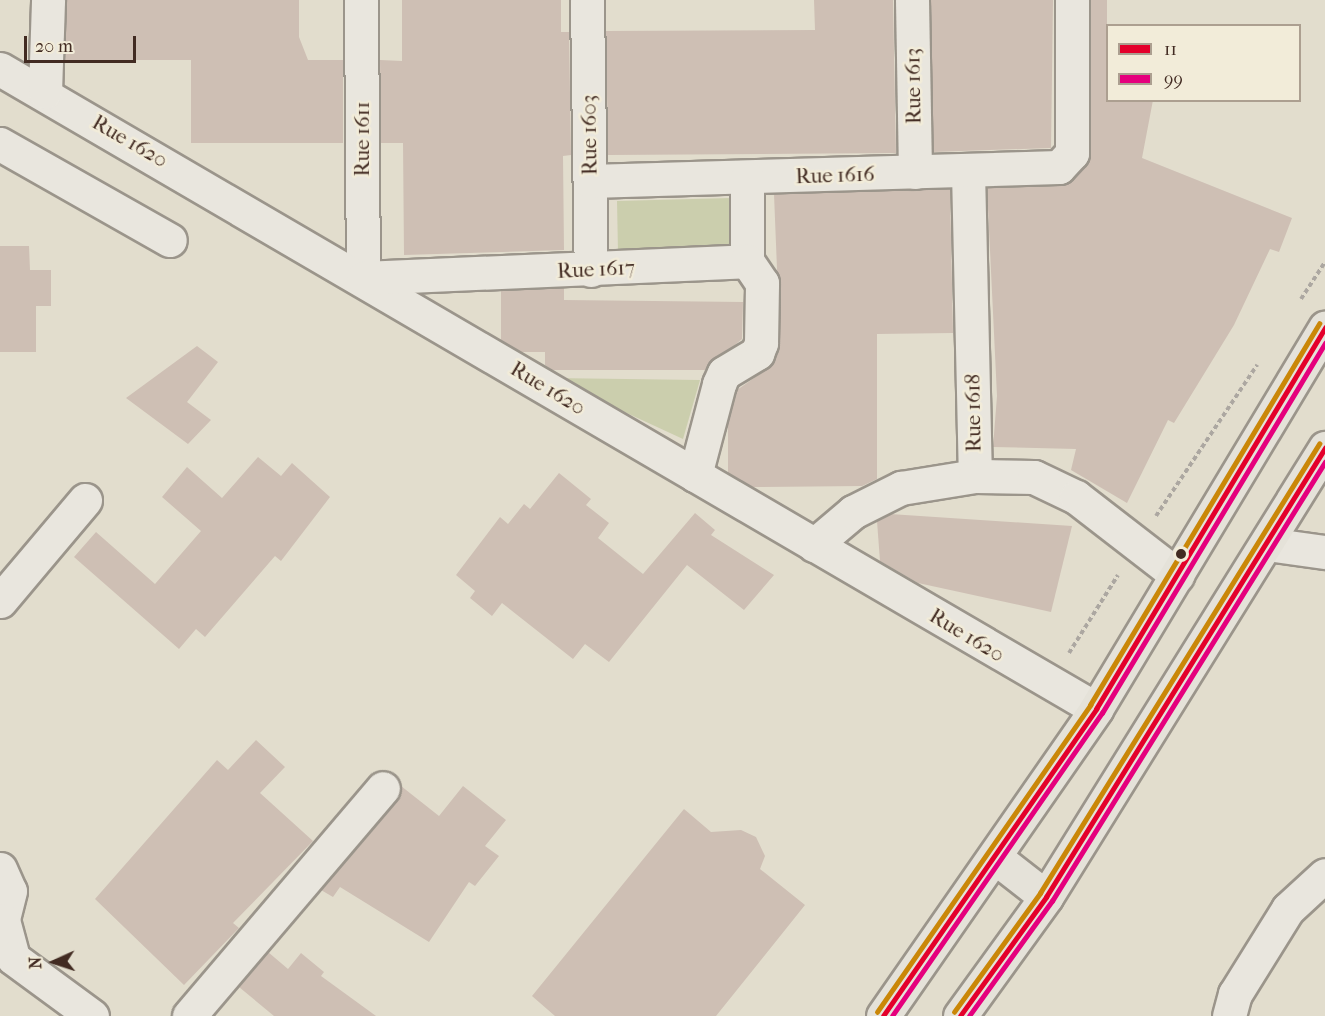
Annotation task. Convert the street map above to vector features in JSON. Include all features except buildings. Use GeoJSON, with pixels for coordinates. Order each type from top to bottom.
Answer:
{"type":"FeatureCollection","features":[{"type":"Feature","properties":{"kind":"main road"},"geometry":{"type":"LineString","coordinates":[[883,1016],[996,858],[1096,709],[1325,328]]}},
{"type":"Feature","properties":{"kind":"main road"},"geometry":{"type":"LineString","coordinates":[[960,1016],[1046,897],[1325,448]]}},
{"type":"Feature","properties":{"kind":"main road"},"geometry":{"type":"LineString","coordinates":[[996,858],[1046,897]]}},
{"type":"Feature","properties":{"kind":"street"},"geometry":{"type":"LineString","coordinates":[[45,92],[48,0]]}},
{"type":"Feature","properties":{"kind":"street","name":"Rue 1611"},"geometry":{"type":"LineString","coordinates":[[362,0],[363,278]]}},
{"type":"Feature","properties":{"kind":"street","name":"Rue 1603"},"geometry":{"type":"LineString","coordinates":[[587,0],[591,270]]}},
{"type":"Feature","properties":{"kind":"street","name":"Rue 1613"},"geometry":{"type":"LineString","coordinates":[[912,0],[915,172]]}},
{"type":"Feature","properties":{"kind":"street","name":"Rue 1616"},"geometry":{"type":"LineString","coordinates":[[590,181],[1059,167],[1072,153],[1072,0]]}},
{"type":"Feature","properties":{"kind":"street","name":"Rue 1620"},"geometry":{"type":"LineString","coordinates":[[0,69],[45,92],[1050,685],[1096,709]]}},
{"type":"Feature","properties":{"kind":"street"},"geometry":{"type":"LineString","coordinates":[[0,144],[170,240]]}},
{"type":"Feature","properties":{"kind":"street","name":"Rue 1618"},"geometry":{"type":"LineString","coordinates":[[814,545],[872,500],[901,488],[975,476],[968,171]]}},
{"type":"Feature","properties":{"kind":"street"},"geometry":{"type":"LineString","coordinates":[[695,475],[719,384],[724,373],[757,353],[761,343],[762,283],[747,261],[747,178]]}},
{"type":"Feature","properties":{"kind":"street","name":"Rue 1617"},"geometry":{"type":"LineString","coordinates":[[363,278],[591,270],[747,261]]}},
{"type":"Feature","properties":{"kind":"street"},"geometry":{"type":"LineString","coordinates":[[975,476],[1034,477],[1076,497],[1177,575]]}},
{"type":"Feature","properties":{"kind":"street"},"geometry":{"type":"LineString","coordinates":[[0,601],[84,500]]}},
{"type":"Feature","properties":{"kind":"street"},"geometry":{"type":"LineString","coordinates":[[1267,544],[1325,552]]}},
{"type":"Feature","properties":{"kind":"street"},"geometry":{"type":"LineString","coordinates":[[189,1016],[383,788]]}},
{"type":"Feature","properties":{"kind":"street"},"geometry":{"type":"LineString","coordinates":[[0,868],[10,891],[3,920],[13,958],[92,1016]]}},
{"type":"Feature","properties":{"kind":"street"},"geometry":{"type":"LineString","coordinates":[[1229,1016],[1235,994],[1288,909],[1325,875]]}},
{"type":"Feature","properties":{"kind":"path"},"geometry":{"type":"LineString","coordinates":[[1296,307],[1325,262]]}},
{"type":"Feature","properties":{"kind":"path"},"geometry":{"type":"LineString","coordinates":[[1050,685],[1138,543],[1264,355]]}},
{"type":"Feature","properties":{"kind":"green space"},"geometry":{"type":"Polygon","coordinates":[[[731,198],[733,249],[618,252],[617,201],[731,198]]]}},
{"type":"Feature","properties":{"kind":"green space"},"geometry":{"type":"Polygon","coordinates":[[[551,378],[700,380],[683,439],[551,378]]]}},
{"type":"Feature","properties":{"kind":"transit line"},"geometry":{"type":"LineString","coordinates":[[877,1012],[1090,705],[1319,324]]}},
{"type":"Feature","properties":{"kind":"transit line","name":"11"},"geometry":{"type":"LineString","coordinates":[[883,1016],[1096,709],[1325,328]]}},
{"type":"Feature","properties":{"kind":"transit line","name":"99"},"geometry":{"type":"LineString","coordinates":[[892,1016],[1102,713],[1325,343]]}},
{"type":"Feature","properties":{"kind":"transit line"},"geometry":{"type":"LineString","coordinates":[[954,1012],[1040,893],[1319,444]]}},
{"type":"Feature","properties":{"kind":"transit line","name":"11"},"geometry":{"type":"LineString","coordinates":[[960,1016],[1046,897],[1325,448]]}},
{"type":"Feature","properties":{"kind":"transit line","name":"99"},"geometry":{"type":"LineString","coordinates":[[969,1016],[1052,901],[1325,462]]}}]}
